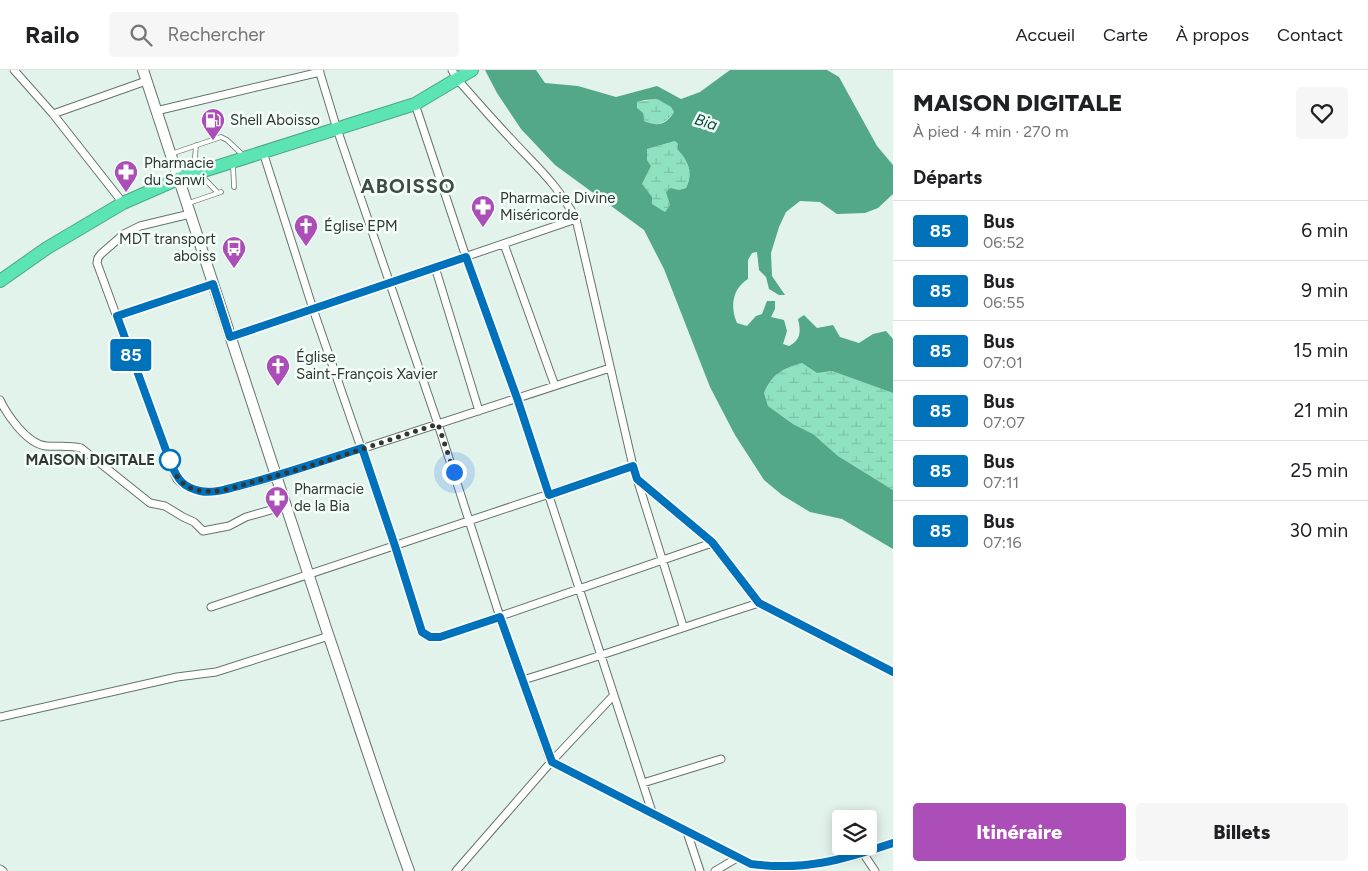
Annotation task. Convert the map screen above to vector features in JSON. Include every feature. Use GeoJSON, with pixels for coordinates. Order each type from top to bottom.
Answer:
{"type":"FeatureCollection","features":[{"type":"Feature","properties":{"kind":"highway"},"geometry":{"type":"LineString","coordinates":[[0,281],[55,243],[123,203],[178,179],[415,104],[455,75],[471,71]]}},
{"type":"Feature","properties":{"kind":"main road"},"geometry":{"type":"LineString","coordinates":[[143,70],[275,477],[377,783],[409,871]]}},
{"type":"Feature","properties":{"kind":"street"},"geometry":{"type":"LineString","coordinates":[[14,70],[53,114],[123,203]]}},
{"type":"Feature","properties":{"kind":"street"},"geometry":{"type":"LineString","coordinates":[[156,111],[319,71],[438,424],[500,617],[552,762],[737,858],[752,868],[816,866],[856,855]]}},
{"type":"Feature","properties":{"kind":"street"},"geometry":{"type":"LineString","coordinates":[[455,75],[512,140],[548,177],[566,200],[576,219],[633,466],[683,626]]}},
{"type":"Feature","properties":{"kind":"street"},"geometry":{"type":"LineString","coordinates":[[53,114],[146,81]]}},
{"type":"Feature","properties":{"kind":"street"},"geometry":{"type":"LineString","coordinates":[[415,104],[466,257],[517,398],[653,815]]}},
{"type":"Feature","properties":{"kind":"street"},"geometry":{"type":"LineString","coordinates":[[263,152],[313,309],[362,448],[422,632],[425,635],[440,637],[712,542]]}},
{"type":"Feature","properties":{"kind":"street"},"geometry":{"type":"LineString","coordinates":[[188,209],[132,229],[98,258],[98,263],[177,479],[188,487],[202,492],[218,491],[275,477],[610,368]]}},
{"type":"Feature","properties":{"kind":"street"},"geometry":{"type":"LineString","coordinates":[[230,337],[576,219]]}},
{"type":"Feature","properties":{"kind":"street"},"geometry":{"type":"LineString","coordinates":[[504,244],[554,386]]}},
{"type":"Feature","properties":{"kind":"street"},"geometry":{"type":"LineString","coordinates":[[435,267],[479,410]]}},
{"type":"Feature","properties":{"kind":"street"},"geometry":{"type":"LineString","coordinates":[[117,316],[213,284]]}},
{"type":"Feature","properties":{"kind":"street"},"geometry":{"type":"LineString","coordinates":[[0,400],[21,431],[35,443],[44,446],[75,446],[81,448],[150,503],[166,506],[183,518],[194,522],[203,532],[229,526],[246,517],[285,506]]}},
{"type":"Feature","properties":{"kind":"street"},"geometry":{"type":"LineString","coordinates":[[211,607],[633,466]]}},
{"type":"Feature","properties":{"kind":"street"},"geometry":{"type":"LineString","coordinates":[[637,479],[712,542],[759,603],[893,672]]}},
{"type":"Feature","properties":{"kind":"street"},"geometry":{"type":"LineString","coordinates":[[523,680],[601,656],[683,626],[759,603]]}},
{"type":"Feature","properties":{"kind":"street"},"geometry":{"type":"LineString","coordinates":[[0,716],[177,677],[216,672],[329,636]]}},
{"type":"Feature","properties":{"kind":"street"},"geometry":{"type":"LineString","coordinates":[[456,871],[613,696]]}},
{"type":"Feature","properties":{"kind":"street"},"geometry":{"type":"LineString","coordinates":[[643,783],[721,759]]}},
{"type":"Feature","properties":{"kind":"street"},"geometry":{"type":"LineString","coordinates":[[687,832],[700,871]]}},
{"type":"Feature","properties":{"kind":"street"},"geometry":{"type":"LineString","coordinates":[[877,848],[893,843]]}},
{"type":"Feature","properties":{"kind":"street"},"geometry":{"type":"LineString","coordinates":[[864,855],[875,871]]}},
{"type":"Feature","properties":{"kind":"street"},"geometry":{"type":"LineString","coordinates":[[715,871],[737,858]]}},
{"type":"Feature","properties":{"kind":"lane"},"geometry":{"type":"LineString","coordinates":[[170,154],[220,138],[227,140],[246,158]]}},
{"type":"Feature","properties":{"kind":"lane"},"geometry":{"type":"LineString","coordinates":[[188,209],[219,192],[196,173],[196,146]]}},
{"type":"Feature","properties":{"kind":"lane"},"geometry":{"type":"LineString","coordinates":[[233,162],[234,187]]}},
{"type":"Feature","properties":{"kind":"green space"},"geometry":{"type":"Polygon","coordinates":[[[657,99],[671,107],[674,112],[662,123],[650,124],[640,117],[637,102],[657,99]]]}},
{"type":"Feature","properties":{"kind":"green space"},"geometry":{"type":"Polygon","coordinates":[[[675,141],[678,144],[677,149],[687,162],[690,177],[686,188],[679,190],[671,188],[670,205],[665,212],[651,204],[642,184],[651,166],[647,160],[647,149],[675,141]]]}},
{"type":"Feature","properties":{"kind":"green space"},"geometry":{"type":"Polygon","coordinates":[[[802,363],[817,373],[832,371],[893,393],[893,490],[838,456],[813,434],[793,424],[768,406],[764,393],[774,377],[783,370],[802,363]]]}},
{"type":"Feature","properties":{"kind":"water","name":"Bia"},"geometry":{"type":"Polygon","coordinates":[[[485,70],[536,70],[545,83],[578,86],[616,97],[657,86],[681,99],[700,92],[730,70],[827,70],[839,77],[877,146],[893,165],[893,194],[878,208],[865,213],[837,214],[820,202],[800,201],[786,212],[771,253],[772,276],[785,295],[779,295],[769,289],[766,277],[759,270],[757,252],[752,253],[748,260],[748,279],[736,293],[733,305],[737,323],[747,326],[756,316],[762,314],[767,301],[775,301],[775,309],[771,317],[784,320],[787,331],[783,344],[789,346],[798,338],[800,327],[798,319],[804,315],[817,328],[833,325],[840,337],[859,343],[873,334],[886,331],[893,339],[893,393],[832,371],[817,373],[802,363],[779,373],[771,381],[764,393],[768,406],[793,424],[813,434],[838,456],[893,490],[893,549],[842,519],[810,512],[782,495],[764,480],[735,435],[710,387],[664,269],[644,230],[555,165],[521,129],[497,93],[485,70]],[[657,99],[637,102],[637,108],[643,113],[644,121],[661,124],[668,120],[674,112],[671,107],[657,99]],[[675,141],[647,149],[647,160],[651,166],[642,184],[652,197],[652,204],[665,212],[670,205],[666,192],[671,188],[679,190],[686,188],[690,177],[687,162],[677,149],[678,144],[675,141]]]}},
{"type":"Feature","properties":{"kind":"bus line","name":"85"},"geometry":{"type":"LineString","coordinates":[[893,672],[759,603],[712,542],[637,479],[633,466],[549,495],[517,398],[466,257],[230,337],[213,284],[117,316],[177,479],[188,487],[202,492],[218,491],[275,477],[362,448],[422,632],[435,638],[500,617],[552,762],[751,864],[772,868],[816,866],[893,843]]}},
{"type":"Feature","properties":{"kind":"place","name":"Shell Aboisso"},"geometry":{"type":"Point","coordinates":[213,141]}},
{"type":"Feature","properties":{"kind":"place","name":"Pharmacie du Sanwi"},"geometry":{"type":"Point","coordinates":[126,193]}},
{"type":"Feature","properties":{"kind":"place","name":"Pharmacie Divine Miséricorde"},"geometry":{"type":"Point","coordinates":[483,228]}},
{"type":"Feature","properties":{"kind":"place","name":"Église EPM"},"geometry":{"type":"Point","coordinates":[306,247]}},
{"type":"Feature","properties":{"kind":"place","name":"MDT transport aboiss"},"geometry":{"type":"Point","coordinates":[234,269]}},
{"type":"Feature","properties":{"kind":"place","name":"Église Saint-François Xavier"},"geometry":{"type":"Point","coordinates":[278,387]}},
{"type":"Feature","properties":{"kind":"place","name":"MAISON DIGITALE"},"geometry":{"type":"Point","coordinates":[170,460]}},
{"type":"Feature","properties":{"kind":"place","name":"Pharmacie de la Bia"},"geometry":{"type":"Point","coordinates":[277,519]}},
{"type":"Feature","properties":{"kind":"district","name":"ABOISSO"},"geometry":{"type":"Point","coordinates":[408,186]}},
{"type":"Feature","properties":{"kind":"route"},"geometry":{"type":"LineString","coordinates":[[170,460],[177,479],[188,487],[202,492],[218,491],[275,477],[438,424],[454,472]]}}]}
